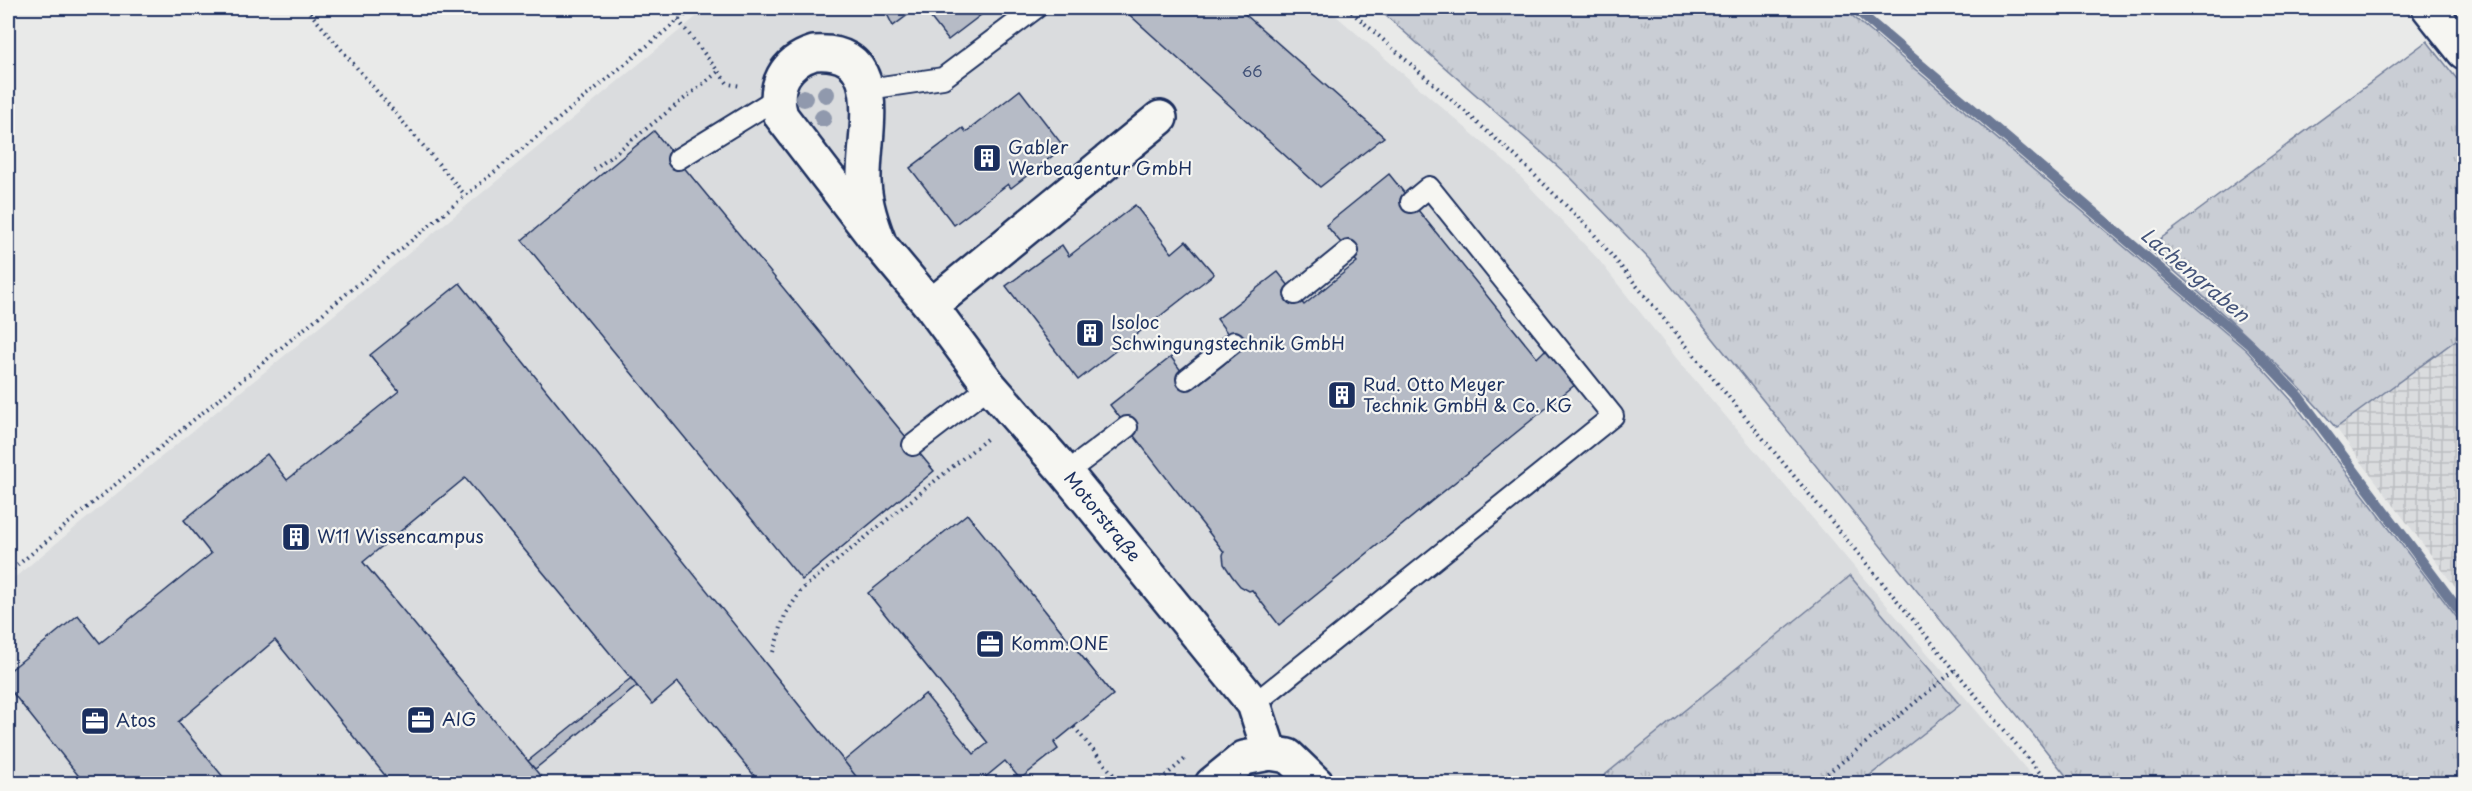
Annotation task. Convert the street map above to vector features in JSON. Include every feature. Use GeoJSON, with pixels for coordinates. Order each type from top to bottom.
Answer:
{"type":"FeatureCollection","features":[{"type":"Feature","properties":{"kind":"street"},"geometry":{"type":"LineString","coordinates":[[2429,8],[2464,52]]}},
{"type":"Feature","properties":{"kind":"street"},"geometry":{"type":"LineString","coordinates":[[777,95],[785,72],[797,60],[823,52],[840,56],[855,66],[861,73],[867,89]]}},
{"type":"Feature","properties":{"kind":"street","name":"Motorstraße"},"geometry":{"type":"LineString","coordinates":[[867,89],[864,183],[870,220],[880,245]]}},
{"type":"Feature","properties":{"kind":"street","name":"Motorstraße"},"geometry":{"type":"LineString","coordinates":[[777,95],[785,123],[880,245],[931,306],[990,386],[1066,473],[1254,704],[1270,753]]}},
{"type":"Feature","properties":{"kind":"street"},"geometry":{"type":"LineString","coordinates":[[931,306],[1161,118]]}},
{"type":"Feature","properties":{"kind":"street"},"geometry":{"type":"LineString","coordinates":[[1212,783],[1244,758],[1270,753],[1288,756],[1317,783]]}},
{"type":"Feature","properties":{"kind":"lane"},"geometry":{"type":"LineString","coordinates":[[867,89],[943,78],[1036,8]]}},
{"type":"Feature","properties":{"kind":"lane"},"geometry":{"type":"LineString","coordinates":[[678,159],[777,95]]}},
{"type":"Feature","properties":{"kind":"lane"},"geometry":{"type":"LineString","coordinates":[[1254,704],[1613,416],[1430,187],[1411,202]]}},
{"type":"Feature","properties":{"kind":"lane"},"geometry":{"type":"LineString","coordinates":[[1295,294],[1348,251]]}},
{"type":"Feature","properties":{"kind":"lane"},"geometry":{"type":"LineString","coordinates":[[1187,379],[1234,342]]}},
{"type":"Feature","properties":{"kind":"lane"},"geometry":{"type":"LineString","coordinates":[[913,445],[990,386]]}},
{"type":"Feature","properties":{"kind":"lane"},"geometry":{"type":"LineString","coordinates":[[1066,473],[1127,427]]}},
{"type":"Feature","properties":{"kind":"path"},"geometry":{"type":"LineString","coordinates":[[306,8],[465,195]]}},
{"type":"Feature","properties":{"kind":"path"},"geometry":{"type":"LineString","coordinates":[[8,573],[693,8]]}},
{"type":"Feature","properties":{"kind":"path"},"geometry":{"type":"LineString","coordinates":[[1347,8],[1514,155],[1588,227],[2049,783]]}},
{"type":"Feature","properties":{"kind":"path"},"geometry":{"type":"LineString","coordinates":[[678,20],[728,84],[777,95]]}},
{"type":"Feature","properties":{"kind":"path"},"geometry":{"type":"LineString","coordinates":[[594,170],[718,72]]}},
{"type":"Feature","properties":{"kind":"path"},"geometry":{"type":"LineString","coordinates":[[773,652],[784,615],[802,589],[991,436]]}},
{"type":"Feature","properties":{"kind":"path"},"geometry":{"type":"LineString","coordinates":[[1813,783],[1846,759],[1955,669]]}},
{"type":"Feature","properties":{"kind":"path"},"geometry":{"type":"LineString","coordinates":[[1074,726],[1121,783]]}},
{"type":"Feature","properties":{"kind":"path"},"geometry":{"type":"LineString","coordinates":[[1156,783],[1192,754]]}},
{"type":"Feature","properties":{"kind":"shaded area"},"geometry":{"type":"Polygon","coordinates":[[[707,8],[1327,8],[1513,169],[1598,259],[1677,359],[2038,783],[8,784],[8,583],[707,8]]]}},
{"type":"Feature","properties":{"kind":"shaded area"},"geometry":{"type":"Polygon","coordinates":[[[2464,334],[2464,599],[2336,428],[2464,334]]]}},
{"type":"Feature","properties":{"kind":"green space"},"geometry":{"type":"Polygon","coordinates":[[[1377,8],[1843,8],[2246,350],[2293,402],[2464,627],[2464,783],[2072,783],[1649,259],[1572,179],[1377,8]]]}},
{"type":"Feature","properties":{"kind":"green space"},"geometry":{"type":"Polygon","coordinates":[[[2427,41],[2464,88],[2464,334],[2336,428],[2269,357],[2148,248],[2427,41]]]}},
{"type":"Feature","properties":{"kind":"green space"},"geometry":{"type":"Polygon","coordinates":[[[1850,576],[1960,705],[1860,783],[1595,783],[1850,576]]]}},
{"type":"Feature","properties":{"kind":"building"},"geometry":{"type":"Polygon","coordinates":[[[884,8],[917,8],[893,26],[884,8]]]}},
{"type":"Feature","properties":{"kind":"building"},"geometry":{"type":"Polygon","coordinates":[[[923,8],[990,8],[948,40],[923,8]]]}},
{"type":"Feature","properties":{"kind":"building"},"geometry":{"type":"Polygon","coordinates":[[[1122,8],[1238,8],[1384,137],[1320,187],[1122,8]]]}},
{"type":"Feature","properties":{"kind":"building","name":"Gabler Werbeagentur GmbH"},"geometry":{"type":"Polygon","coordinates":[[[1020,90],[1064,147],[1011,188],[1008,184],[954,225],[910,168],[963,128],[966,132],[1020,90]]]}},
{"type":"Feature","properties":{"kind":"building"},"geometry":{"type":"Polygon","coordinates":[[[654,131],[934,471],[802,580],[522,240],[654,131]]]}},
{"type":"Feature","properties":{"kind":"building","name":"Rud. Otto Meyer Technik GmbH & Co. KG"},"geometry":{"type":"Polygon","coordinates":[[[1389,174],[1537,358],[1547,348],[1576,384],[1279,625],[1252,590],[1249,591],[1240,586],[1232,576],[1224,564],[1224,552],[1110,405],[1171,357],[1187,379],[1234,342],[1217,319],[1278,272],[1304,305],[1357,262],[1326,225],[1389,174]]]}},
{"type":"Feature","properties":{"kind":"building","name":"Isoloc Schwingungstechnik GmbH"},"geometry":{"type":"Polygon","coordinates":[[[1135,205],[1172,253],[1186,241],[1214,274],[1078,380],[1006,286],[1062,245],[1069,256],[1135,205]]]}},
{"type":"Feature","properties":{"kind":"building","name":"W11 Wissencampus"},"geometry":{"type":"Polygon","coordinates":[[[460,283],[862,784],[761,784],[678,682],[652,704],[465,478],[363,562],[547,784],[392,784],[275,640],[178,722],[229,784],[85,784],[8,687],[8,672],[78,615],[100,643],[211,554],[184,520],[267,454],[287,480],[399,391],[370,355],[460,283]]]}},
{"type":"Feature","properties":{"kind":"building","name":"Komm.ONE"},"geometry":{"type":"Polygon","coordinates":[[[967,514],[1113,695],[1054,743],[1058,749],[1020,779],[1005,761],[977,784],[862,784],[844,761],[925,694],[974,754],[988,743],[868,593],[967,514]]]}},
{"type":"Feature","properties":{"kind":"building"},"geometry":{"type":"Polygon","coordinates":[[[631,678],[637,686],[535,769],[528,761],[631,678]]]}},
{"type":"Feature","properties":{"kind":"waterway","name":"Lachengraben"},"geometry":{"type":"LineString","coordinates":[[1854,8],[2250,345],[2299,397],[2464,617]]}},
{"type":"Feature","properties":{"kind":"place","name":"Gabler Werbeagentur GmbH"},"geometry":{"type":"Point","coordinates":[987,158]}},
{"type":"Feature","properties":{"kind":"place","name":"Isoloc Schwingungstechnik GmbH"},"geometry":{"type":"Point","coordinates":[1090,333]}},
{"type":"Feature","properties":{"kind":"place","name":"Rud. Otto Meyer Technik GmbH & Co. KG"},"geometry":{"type":"Point","coordinates":[1342,395]}},
{"type":"Feature","properties":{"kind":"place","name":"W11 Wissencampus"},"geometry":{"type":"Point","coordinates":[296,537]}},
{"type":"Feature","properties":{"kind":"place","name":"Komm.ONE"},"geometry":{"type":"Point","coordinates":[990,644]}},
{"type":"Feature","properties":{"kind":"place","name":"AIG"},"geometry":{"type":"Point","coordinates":[421,720]}},
{"type":"Feature","properties":{"kind":"place","name":"Atos"},"geometry":{"type":"Point","coordinates":[95,721]}}]}
